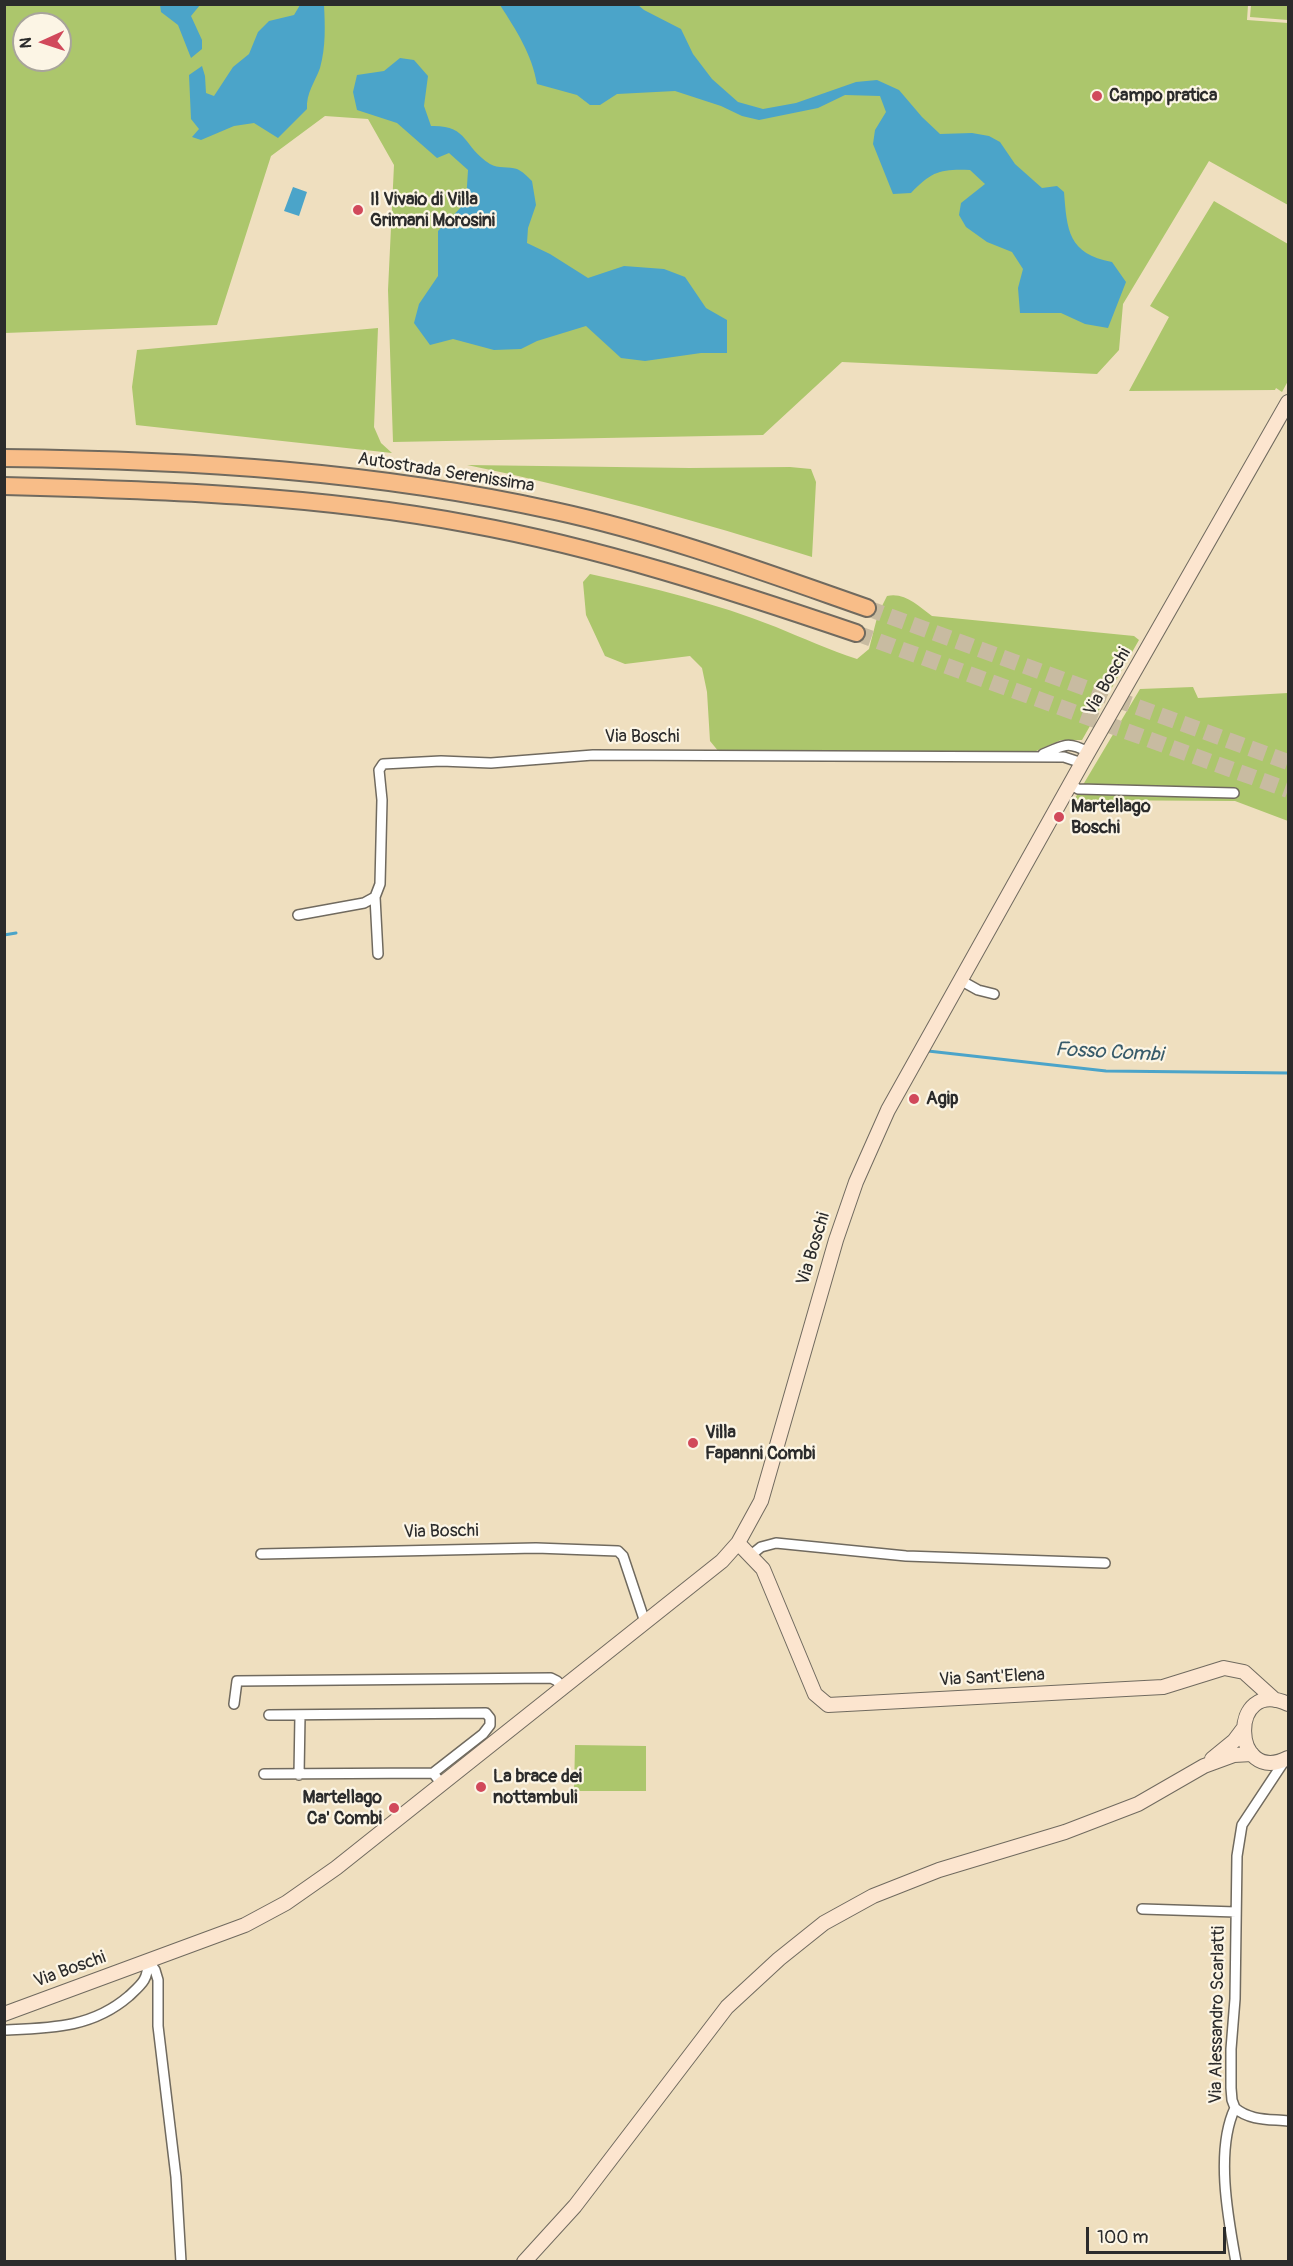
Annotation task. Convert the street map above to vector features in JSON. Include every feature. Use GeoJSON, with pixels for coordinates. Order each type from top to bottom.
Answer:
{"type":"FeatureCollection","features":[{"type":"Feature","properties":{"kind":"highway","name":"Autostrada Serenissima"},"geometry":{"type":"LineString","coordinates":[[4,456],[147,461],[296,470],[482,496],[557,511],[650,535],[741,563],[867,608]]}},
{"type":"Feature","properties":{"kind":"highway"},"geometry":{"type":"LineString","coordinates":[[4,486],[128,489],[285,499],[379,509],[468,524],[546,540],[641,564],[730,590],[856,633]]}},
{"type":"Feature","properties":{"kind":"highway"},"geometry":{"type":"LineString","coordinates":[[4,493],[28,487]]}},
{"type":"Feature","properties":{"kind":"main road","name":"Via Boschi"},"geometry":{"type":"LineString","coordinates":[[4,2014],[238,1928],[286,1903],[336,1868],[437,1778],[562,1687],[722,1561],[738,1543],[755,1515],[766,1486],[810,1323],[836,1240],[856,1182],[888,1110],[1085,757],[1288,402]]}},
{"type":"Feature","properties":{"kind":"main road"},"geometry":{"type":"LineString","coordinates":[[738,1543],[751,1555]]}},
{"type":"Feature","properties":{"kind":"main road","name":"Via Sant'Elena"},"geometry":{"type":"LineString","coordinates":[[751,1555],[763,1569],[814,1694],[828,1705],[1162,1687],[1224,1668],[1241,1671],[1251,1678]]}},
{"type":"Feature","properties":{"kind":"main road"},"geometry":{"type":"LineString","coordinates":[[1251,1678],[1284,1703]]}},
{"type":"Feature","properties":{"kind":"main road"},"geometry":{"type":"LineString","coordinates":[[1251,1678],[1256,1694],[1243,1729],[1245,1744],[1256,1757]]}},
{"type":"Feature","properties":{"kind":"main road"},"geometry":{"type":"LineString","coordinates":[[1253,1707],[1266,1701],[1284,1703]]}},
{"type":"Feature","properties":{"kind":"main road"},"geometry":{"type":"LineString","coordinates":[[1204,1766],[1234,1741],[1243,1729]]}},
{"type":"Feature","properties":{"kind":"main road"},"geometry":{"type":"LineString","coordinates":[[524,2262],[582,2198],[728,2007],[779,1959],[824,1923],[873,1896],[939,1870],[1065,1833],[1138,1804],[1204,1766],[1234,1755],[1276,1762],[1287,1759]]}},
{"type":"Feature","properties":{"kind":"street","name":"Via Boschi"},"geometry":{"type":"LineString","coordinates":[[378,954],[375,897],[380,884],[382,800],[379,770],[383,764],[441,761],[491,763],[604,755],[1085,757]]}},
{"type":"Feature","properties":{"kind":"street"},"geometry":{"type":"LineString","coordinates":[[1070,784],[1077,789],[1234,793]]}},
{"type":"Feature","properties":{"kind":"street"},"geometry":{"type":"LineString","coordinates":[[298,915],[364,903],[375,897]]}},
{"type":"Feature","properties":{"kind":"street"},"geometry":{"type":"LineString","coordinates":[[960,980],[978,990],[994,994]]}},
{"type":"Feature","properties":{"kind":"street"},"geometry":{"type":"LineString","coordinates":[[751,1555],[761,1547],[776,1543],[906,1556],[1105,1563]]}},
{"type":"Feature","properties":{"kind":"street","name":"Via Boschi"},"geometry":{"type":"LineString","coordinates":[[261,1554],[536,1548],[618,1551],[622,1556],[646,1621]]}},
{"type":"Feature","properties":{"kind":"street"},"geometry":{"type":"LineString","coordinates":[[234,1704],[237,1681],[551,1678],[562,1687]]}},
{"type":"Feature","properties":{"kind":"street","name":"Via Boschi"},"geometry":{"type":"LineString","coordinates":[[269,1715],[486,1713],[490,1718],[490,1725],[437,1778]]}},
{"type":"Feature","properties":{"kind":"street"},"geometry":{"type":"LineString","coordinates":[[299,1775],[300,1715]]}},
{"type":"Feature","properties":{"kind":"street"},"geometry":{"type":"LineString","coordinates":[[1256,1757],[1267,1772],[1265,1790]]}},
{"type":"Feature","properties":{"kind":"street","name":"Via Alessandro Scarlatti"},"geometry":{"type":"LineString","coordinates":[[1236,2262],[1225,2184],[1230,2120],[1235,2108],[1231,2088],[1231,2049],[1235,1999],[1237,1856],[1242,1825],[1287,1759]]}},
{"type":"Feature","properties":{"kind":"street"},"geometry":{"type":"LineString","coordinates":[[264,1774],[437,1778]]}},
{"type":"Feature","properties":{"kind":"street","name":"Via Alessandro Scarlatti"},"geometry":{"type":"LineString","coordinates":[[1142,1909],[1236,1912]]}},
{"type":"Feature","properties":{"kind":"street"},"geometry":{"type":"LineString","coordinates":[[4,2030],[77,2024],[100,2016],[121,2003],[142,1984],[148,1974],[148,1961]]}},
{"type":"Feature","properties":{"kind":"street"},"geometry":{"type":"LineString","coordinates":[[148,1961],[158,1980],[158,2026],[176,2177],[181,2262]]}},
{"type":"Feature","properties":{"kind":"street"},"geometry":{"type":"LineString","coordinates":[[1235,2108],[1252,2118],[1288,2121]]}},
{"type":"Feature","properties":{"kind":"green space"},"geometry":{"type":"Polygon","coordinates":[[[4,5],[1248,5],[1247,20],[1288,23],[1288,205],[1209,161],[1123,304],[1119,350],[1097,374],[842,362],[763,435],[393,442],[388,290],[394,165],[368,119],[325,116],[271,156],[217,325],[5,333],[4,5]]]}},
{"type":"Feature","properties":{"kind":"green space"},"geometry":{"type":"Polygon","coordinates":[[[1251,5],[1288,5],[1288,20],[1250,17],[1251,5]]]}},
{"type":"Feature","properties":{"kind":"green space"},"geometry":{"type":"Polygon","coordinates":[[[1214,201],[1288,244],[1288,381],[1282,392],[1276,388],[1275,390],[1129,391],[1169,317],[1150,306],[1214,201]]]}},
{"type":"Feature","properties":{"kind":"green space"},"geometry":{"type":"Polygon","coordinates":[[[378,328],[374,427],[381,443],[392,453],[136,425],[132,387],[137,350],[378,328]]]}},
{"type":"Feature","properties":{"kind":"green space"},"geometry":{"type":"Polygon","coordinates":[[[467,465],[811,469],[816,482],[812,557],[641,506],[467,465]]]}},
{"type":"Feature","properties":{"kind":"green space"},"geometry":{"type":"Polygon","coordinates":[[[590,574],[707,603],[857,659],[869,649],[878,614],[887,596],[894,595],[911,601],[932,616],[1134,636],[1139,640],[1082,740],[1061,740],[1036,751],[719,752],[710,741],[707,692],[702,668],[690,656],[625,664],[605,656],[586,615],[583,582],[590,574]]]}},
{"type":"Feature","properties":{"kind":"green space"},"geometry":{"type":"Polygon","coordinates":[[[1193,687],[1198,698],[1288,693],[1288,821],[1235,801],[1074,800],[1140,689],[1193,687]]]}},
{"type":"Feature","properties":{"kind":"green space"},"geometry":{"type":"Polygon","coordinates":[[[575,1745],[646,1746],[646,1791],[574,1791],[575,1745]]]}},
{"type":"Feature","properties":{"kind":"water"},"geometry":{"type":"Polygon","coordinates":[[[160,5],[200,5],[191,16],[202,40],[202,49],[191,58],[178,25],[161,12],[160,5]]]}},
{"type":"Feature","properties":{"kind":"water"},"geometry":{"type":"Polygon","coordinates":[[[300,5],[324,5],[323,52],[320,68],[309,93],[307,109],[278,138],[254,123],[234,126],[201,140],[192,137],[199,129],[191,119],[189,75],[202,66],[206,93],[214,96],[233,67],[249,54],[258,32],[269,21],[294,15],[300,5]]]}},
{"type":"Feature","properties":{"kind":"water"},"geometry":{"type":"Polygon","coordinates":[[[500,5],[638,5],[681,29],[693,54],[712,79],[738,102],[763,109],[796,103],[856,82],[877,80],[899,90],[940,134],[972,133],[989,136],[1000,142],[1015,164],[1042,188],[1057,186],[1064,192],[1069,229],[1078,246],[1086,253],[1112,262],[1126,282],[1108,328],[1085,324],[1061,313],[1020,313],[1018,288],[1023,269],[1012,252],[987,242],[966,227],[959,215],[961,203],[985,184],[970,170],[937,173],[911,193],[893,194],[873,144],[875,130],[886,112],[880,96],[845,95],[818,108],[759,120],[675,91],[617,94],[600,105],[590,105],[577,95],[537,84],[527,52],[500,5]]]}},
{"type":"Feature","properties":{"kind":"water"},"geometry":{"type":"Polygon","coordinates":[[[400,58],[414,60],[428,76],[424,106],[431,126],[452,129],[459,133],[490,164],[517,169],[532,181],[536,205],[528,228],[527,243],[550,254],[588,278],[624,266],[664,269],[685,277],[706,308],[727,320],[727,353],[701,353],[645,361],[621,358],[586,326],[537,341],[521,349],[494,350],[453,339],[430,345],[414,323],[419,304],[438,276],[438,231],[466,202],[468,170],[449,153],[437,158],[397,123],[357,110],[353,92],[357,75],[384,71],[400,58]]]}},
{"type":"Feature","properties":{"kind":"water"},"geometry":{"type":"Polygon","coordinates":[[[293,187],[307,192],[299,216],[284,211],[293,187]]]}},
{"type":"Feature","properties":{"kind":"waterway"},"geometry":{"type":"LineString","coordinates":[[4,935],[16,933]]}},
{"type":"Feature","properties":{"kind":"waterway","name":"Fosso Combi"},"geometry":{"type":"LineString","coordinates":[[928,1051],[1106,1071],[1288,1073]]}},
{"type":"Feature","properties":{"kind":"tunnel"},"geometry":{"type":"LineString","coordinates":[[867,608],[1288,762]]}},
{"type":"Feature","properties":{"kind":"tunnel"},"geometry":{"type":"LineString","coordinates":[[856,633],[1288,790]]}},
{"type":"Feature","properties":{"kind":"place","name":"Campo pratica"},"geometry":{"type":"Point","coordinates":[1097,96]}},
{"type":"Feature","properties":{"kind":"place","name":"Il Vivaio di Villa Grimani Morosini"},"geometry":{"type":"Point","coordinates":[358,210]}},
{"type":"Feature","properties":{"kind":"place","name":"Martellago Boschi"},"geometry":{"type":"Point","coordinates":[1059,817]}},
{"type":"Feature","properties":{"kind":"place","name":"Agip"},"geometry":{"type":"Point","coordinates":[914,1099]}},
{"type":"Feature","properties":{"kind":"place","name":"Villa Fapanni Combi"},"geometry":{"type":"Point","coordinates":[693,1443]}},
{"type":"Feature","properties":{"kind":"place","name":"La brace dei nottambuli"},"geometry":{"type":"Point","coordinates":[481,1787]}},
{"type":"Feature","properties":{"kind":"place","name":"Martellago Ca' Combi"},"geometry":{"type":"Point","coordinates":[394,1808]}}]}
